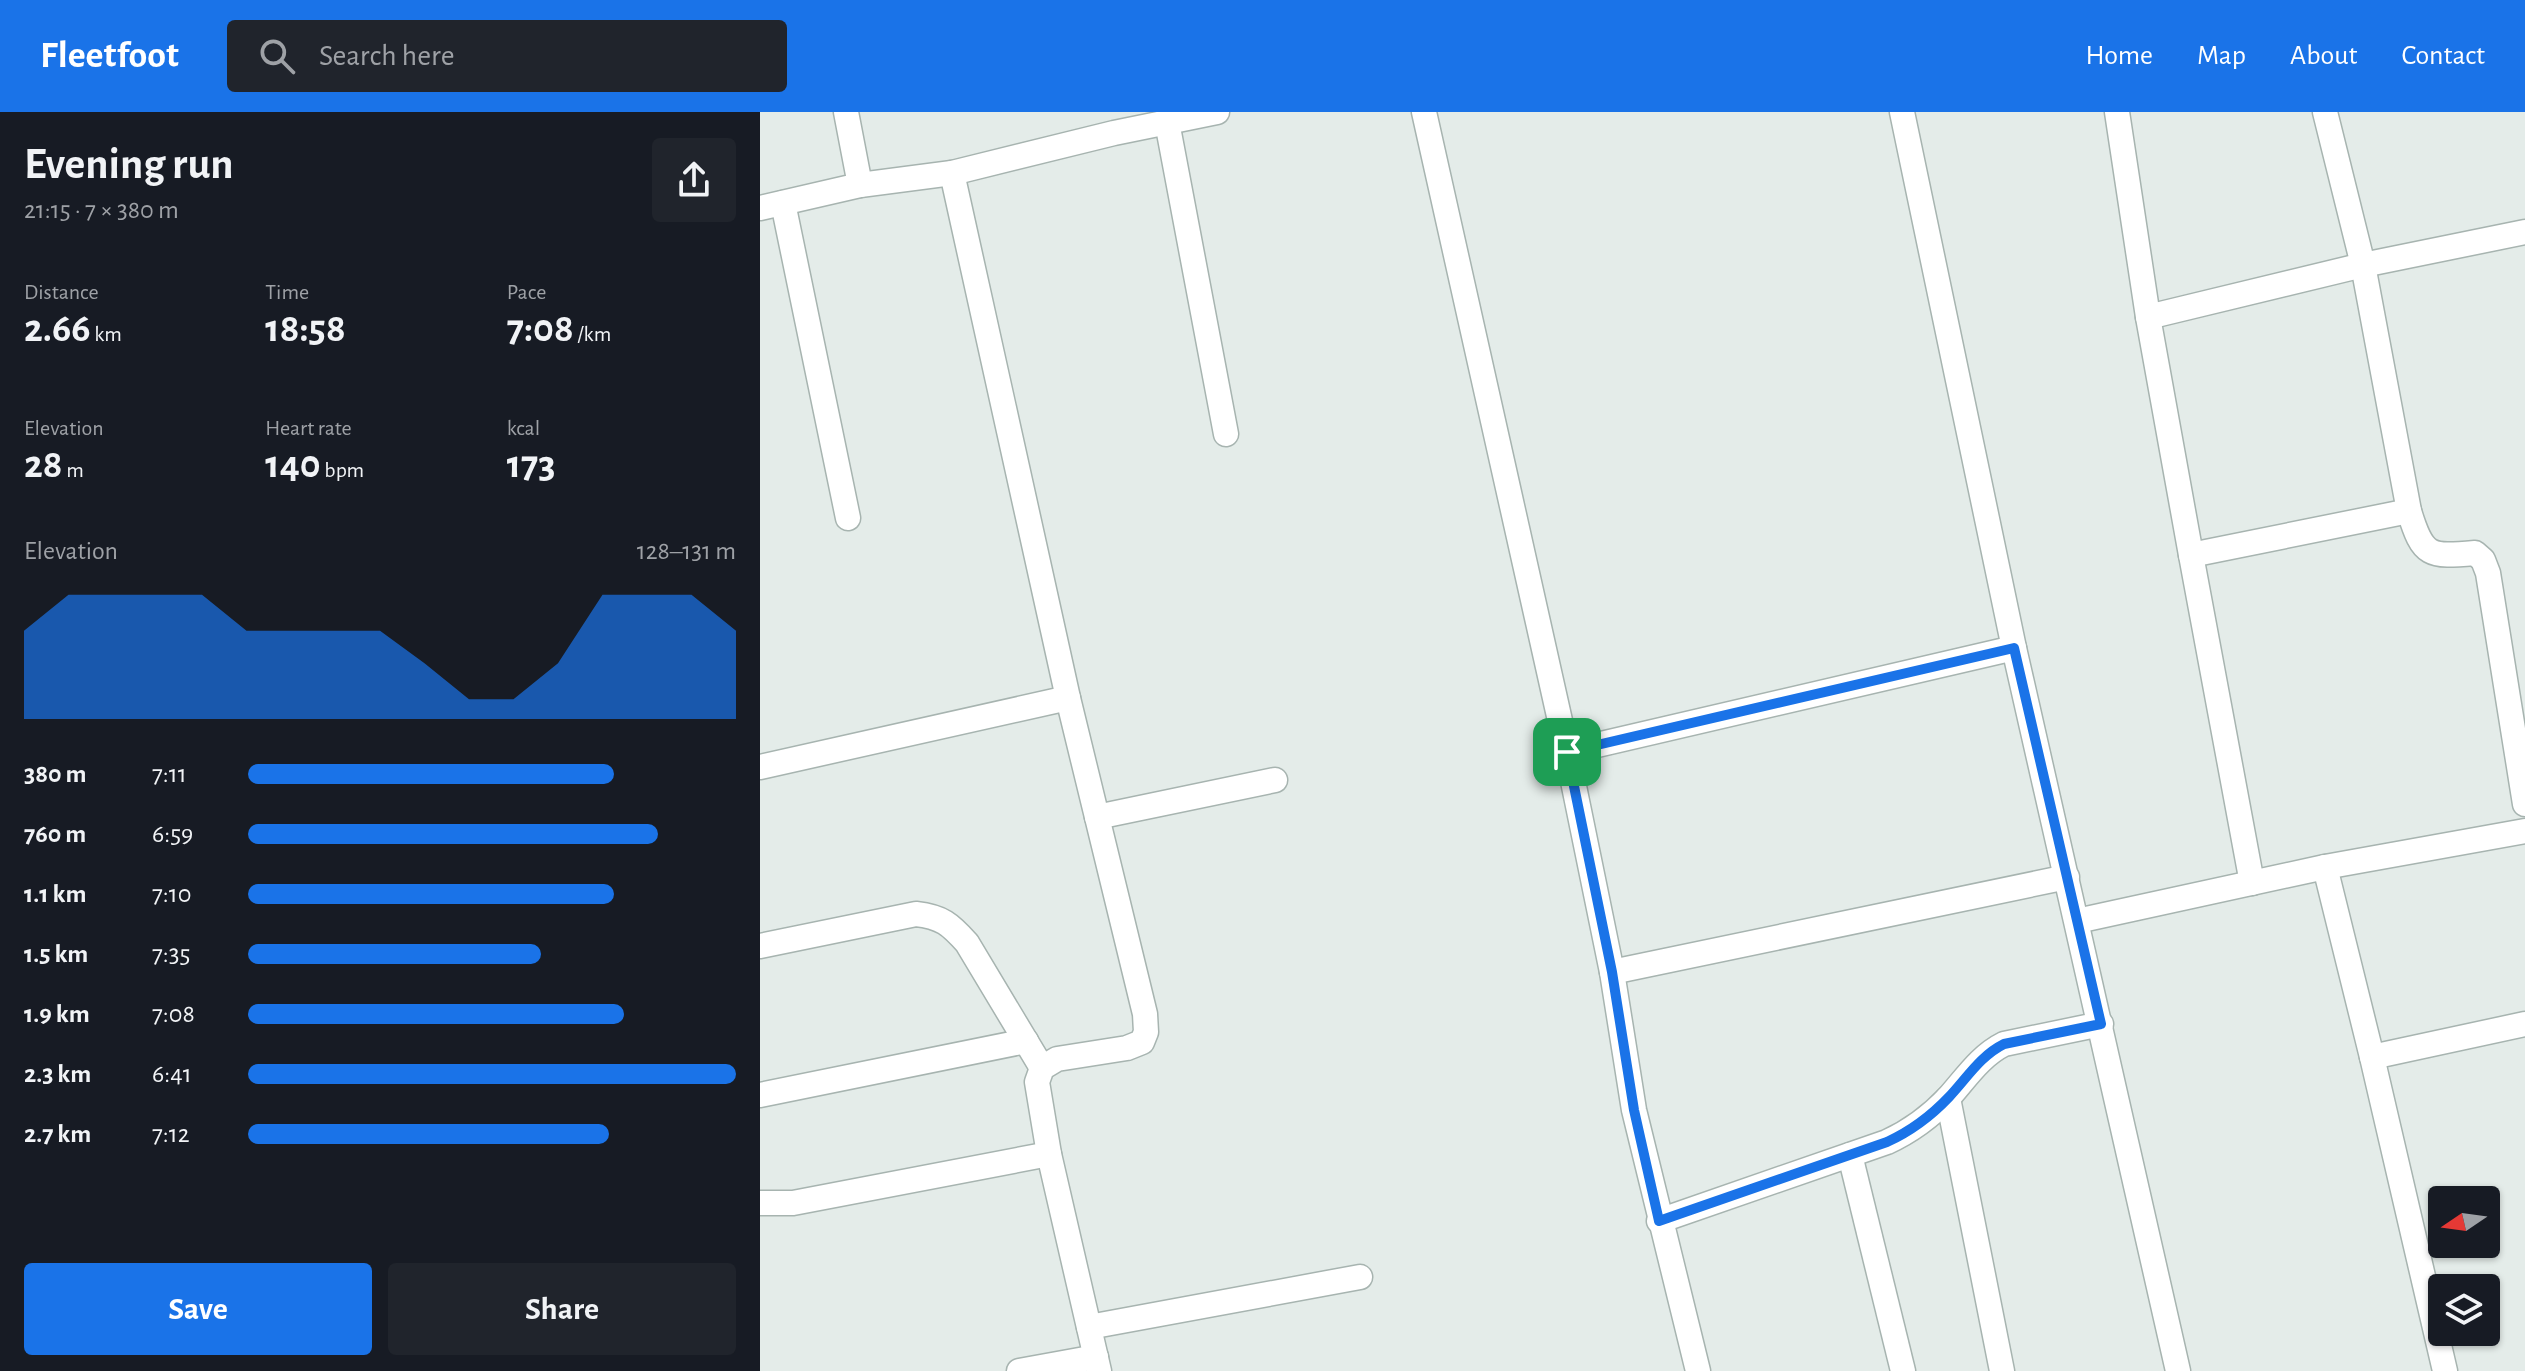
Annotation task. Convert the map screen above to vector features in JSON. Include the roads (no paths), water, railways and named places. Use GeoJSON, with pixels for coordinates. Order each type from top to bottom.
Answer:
{"type":"FeatureCollection","features":[{"type":"Feature","properties":{"kind":"street"},"geometry":{"type":"LineString","coordinates":[[846,112],[860,185]]}},
{"type":"Feature","properties":{"kind":"street"},"geometry":{"type":"LineString","coordinates":[[848,518],[771,205],[860,185],[952,173],[1112,122],[1167,122],[1217,112]]}},
{"type":"Feature","properties":{"kind":"street"},"geometry":{"type":"LineString","coordinates":[[1424,112],[1567,752],[1612,972],[1634,1110],[1698,1371]]}},
{"type":"Feature","properties":{"kind":"street"},"geometry":{"type":"LineString","coordinates":[[1902,112],[2014,648],[2178,1371]]}},
{"type":"Feature","properties":{"kind":"street"},"geometry":{"type":"LineString","coordinates":[[2117,112],[2148,317],[2252,883]]}},
{"type":"Feature","properties":{"kind":"street"},"geometry":{"type":"LineString","coordinates":[[2325,112],[2363,265],[2409,511],[2424,549],[2435,554],[2475,553],[2483,560],[2488,573],[2525,804]]}},
{"type":"Feature","properties":{"kind":"street"},"geometry":{"type":"LineString","coordinates":[[1167,122],[1226,434]]}},
{"type":"Feature","properties":{"kind":"street"},"geometry":{"type":"LineString","coordinates":[[952,173],[1068,698],[1145,1014],[1146,1032],[1142,1042],[1127,1048],[1057,1059],[1042,1068],[1037,1082],[1049,1154],[1098,1364],[1019,1371]]}},
{"type":"Feature","properties":{"kind":"street"},"geometry":{"type":"LineString","coordinates":[[2148,317],[2363,265],[2525,232]]}},
{"type":"Feature","properties":{"kind":"street"},"geometry":{"type":"LineString","coordinates":[[2191,555],[2409,511]]}},
{"type":"Feature","properties":{"kind":"street"},"geometry":{"type":"LineString","coordinates":[[1567,752],[2014,648]]}},
{"type":"Feature","properties":{"kind":"street"},"geometry":{"type":"LineString","coordinates":[[760,767],[1068,698]]}},
{"type":"Feature","properties":{"kind":"street"},"geometry":{"type":"LineString","coordinates":[[1097,817],[1275,780]]}},
{"type":"Feature","properties":{"kind":"street"},"geometry":{"type":"LineString","coordinates":[[2077,921],[2325,867],[2525,831]]}},
{"type":"Feature","properties":{"kind":"street"},"geometry":{"type":"LineString","coordinates":[[2325,867],[2445,1371]]}},
{"type":"Feature","properties":{"kind":"street"},"geometry":{"type":"LineString","coordinates":[[1612,972],[2067,877]]}},
{"type":"Feature","properties":{"kind":"street"},"geometry":{"type":"LineString","coordinates":[[760,946],[916,914],[936,916],[952,926],[967,943],[1042,1068]]}},
{"type":"Feature","properties":{"kind":"street"},"geometry":{"type":"LineString","coordinates":[[1659,1221],[1907,1132],[1948,1098],[1989,1052],[2004,1044],[2101,1024]]}},
{"type":"Feature","properties":{"kind":"street"},"geometry":{"type":"LineString","coordinates":[[2372,1057],[2525,1024]]}},
{"type":"Feature","properties":{"kind":"street"},"geometry":{"type":"LineString","coordinates":[[760,1095],[1026,1041]]}},
{"type":"Feature","properties":{"kind":"street"},"geometry":{"type":"LineString","coordinates":[[1948,1098],[2002,1371]]}},
{"type":"Feature","properties":{"kind":"street"},"geometry":{"type":"LineString","coordinates":[[760,1203],[793,1203],[1049,1154]]}},
{"type":"Feature","properties":{"kind":"street"},"geometry":{"type":"LineString","coordinates":[[1850,1155],[1903,1371]]}},
{"type":"Feature","properties":{"kind":"street"},"geometry":{"type":"LineString","coordinates":[[1089,1327],[1360,1277]]}}]}
